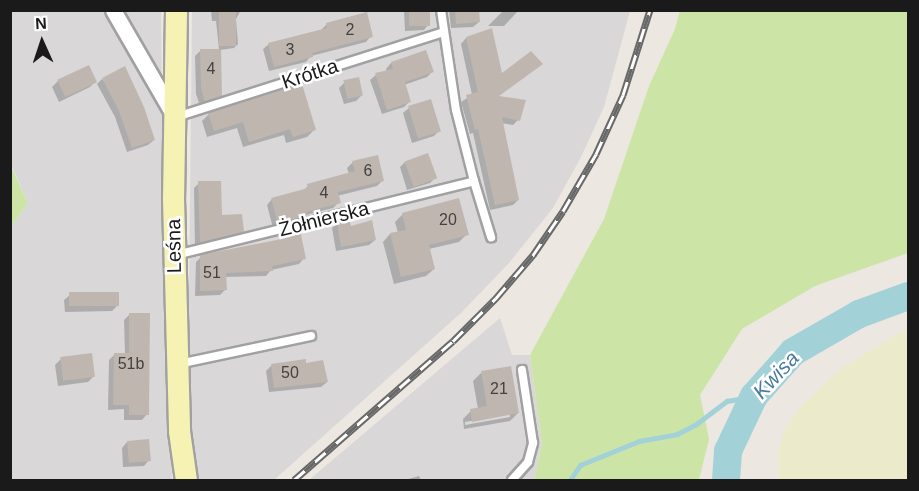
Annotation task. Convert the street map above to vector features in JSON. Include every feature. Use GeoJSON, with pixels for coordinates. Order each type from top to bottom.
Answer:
{"type":"FeatureCollection","features":[{"type":"Feature","properties":{"kind":"main road","name":"Leśna"},"geometry":{"type":"LineString","coordinates":[[176,10],[177,364],[179,431],[186,480]]}},
{"type":"Feature","properties":{"kind":"street"},"geometry":{"type":"LineString","coordinates":[[113,10],[175,117]]}},
{"type":"Feature","properties":{"kind":"lane"},"geometry":{"type":"LineString","coordinates":[[441,10],[456,110],[474,181],[492,237]]}},
{"type":"Feature","properties":{"kind":"lane","name":"Krótka"},"geometry":{"type":"LineString","coordinates":[[175,117],[444,32]]}},
{"type":"Feature","properties":{"kind":"lane","name":"Żołnierska"},"geometry":{"type":"LineString","coordinates":[[175,256],[474,181]]}},
{"type":"Feature","properties":{"kind":"lane"},"geometry":{"type":"LineString","coordinates":[[177,364],[310,336]]}},
{"type":"Feature","properties":{"kind":"lane"},"geometry":{"type":"LineString","coordinates":[[512,480],[528,462],[533,443],[522,370]]}},
{"type":"Feature","properties":{"kind":"shaded area"},"geometry":{"type":"Polygon","coordinates":[[[11,11],[161,11],[165,325],[172,480],[11,480],[11,227],[28,203],[11,164],[11,11]]]}},
{"type":"Feature","properties":{"kind":"shaded area"},"geometry":{"type":"Polygon","coordinates":[[[192,11],[630,11],[604,107],[581,157],[553,208],[509,263],[462,312],[274,480],[197,480],[192,436],[189,300],[192,11]]]}},
{"type":"Feature","properties":{"kind":"shaded area"},"geometry":{"type":"Polygon","coordinates":[[[500,318],[512,355],[530,355],[542,443],[534,480],[309,480],[500,318]]]}},
{"type":"Feature","properties":{"kind":"green space"},"geometry":{"type":"Polygon","coordinates":[[[680,10],[908,11],[908,253],[815,286],[742,329],[700,395],[709,439],[699,480],[534,480],[542,443],[530,355],[604,219],[649,86],[675,29],[680,10]]]}},
{"type":"Feature","properties":{"kind":"green space"},"geometry":{"type":"Polygon","coordinates":[[[10,164],[28,203],[11,227],[10,227],[10,164]]]}},
{"type":"Feature","properties":{"kind":"green space"},"geometry":{"type":"Polygon","coordinates":[[[908,328],[908,480],[779,480],[778,451],[785,429],[798,409],[842,368],[908,328]]]}},
{"type":"Feature","properties":{"kind":"building"},"geometry":{"type":"Polygon","coordinates":[[[219,10],[236,10],[236,46],[219,46],[219,10]]]}},
{"type":"Feature","properties":{"kind":"building"},"geometry":{"type":"Polygon","coordinates":[[[409,10],[430,10],[430,26],[409,26],[409,10]]]}},
{"type":"Feature","properties":{"kind":"building"},"geometry":{"type":"Polygon","coordinates":[[[455,10],[479,10],[480,22],[456,24],[455,10]]]}},
{"type":"Feature","properties":{"kind":"building"},"geometry":{"type":"Polygon","coordinates":[[[367,12],[373,37],[312,53],[313,57],[274,67],[268,43],[327,28],[326,23],[367,12]]]}},
{"type":"Feature","properties":{"kind":"building"},"geometry":{"type":"Polygon","coordinates":[[[492,28],[502,73],[531,51],[543,64],[499,96],[526,100],[520,121],[502,117],[519,200],[495,205],[478,129],[475,130],[466,95],[478,92],[466,37],[492,28]]]}},
{"type":"Feature","properties":{"kind":"building"},"geometry":{"type":"Polygon","coordinates":[[[200,49],[221,49],[222,96],[205,102],[201,88],[200,49]]]}},
{"type":"Feature","properties":{"kind":"building"},"geometry":{"type":"Polygon","coordinates":[[[426,50],[434,72],[405,82],[411,102],[387,110],[375,73],[393,69],[391,62],[426,50]]]}},
{"type":"Feature","properties":{"kind":"building"},"geometry":{"type":"Polygon","coordinates":[[[89,65],[97,82],[65,97],[57,80],[89,65]]]}},
{"type":"Feature","properties":{"kind":"building"},"geometry":{"type":"Polygon","coordinates":[[[125,66],[144,107],[155,140],[132,148],[119,111],[102,78],[125,66]]]}},
{"type":"Feature","properties":{"kind":"building"},"geometry":{"type":"Polygon","coordinates":[[[359,77],[363,96],[347,99],[343,80],[359,77]]]}},
{"type":"Feature","properties":{"kind":"building"},"geometry":{"type":"Polygon","coordinates":[[[302,84],[316,130],[293,137],[290,129],[249,142],[243,122],[214,131],[208,113],[302,84]]]}},
{"type":"Feature","properties":{"kind":"building"},"geometry":{"type":"Polygon","coordinates":[[[431,99],[441,132],[418,139],[408,106],[431,99]]]}},
{"type":"Feature","properties":{"kind":"building"},"geometry":{"type":"Polygon","coordinates":[[[428,153],[437,178],[414,187],[405,162],[428,153]]]}},
{"type":"Feature","properties":{"kind":"building"},"geometry":{"type":"Polygon","coordinates":[[[378,155],[384,181],[338,192],[341,203],[306,212],[307,216],[278,224],[271,198],[308,188],[307,184],[355,171],[352,161],[378,155]]]}},
{"type":"Feature","properties":{"kind":"building"},"geometry":{"type":"Polygon","coordinates":[[[198,181],[221,181],[222,215],[242,214],[244,232],[200,243],[198,181]]]}},
{"type":"Feature","properties":{"kind":"building"},"geometry":{"type":"Polygon","coordinates":[[[459,198],[469,235],[429,245],[435,269],[401,277],[390,233],[406,230],[402,213],[459,198]]]}},
{"type":"Feature","properties":{"kind":"building"},"geometry":{"type":"Polygon","coordinates":[[[349,219],[351,226],[372,220],[376,240],[341,247],[337,221],[349,219]]]}},
{"type":"Feature","properties":{"kind":"building"},"geometry":{"type":"Polygon","coordinates":[[[300,230],[306,259],[272,266],[273,271],[226,273],[227,290],[200,291],[200,255],[282,239],[281,235],[300,230]]]}},
{"type":"Feature","properties":{"kind":"building"},"geometry":{"type":"Polygon","coordinates":[[[69,292],[119,292],[119,306],[69,306],[69,292]]]}},
{"type":"Feature","properties":{"kind":"building"},"geometry":{"type":"Polygon","coordinates":[[[129,313],[150,313],[149,415],[129,415],[129,405],[113,405],[114,353],[129,353],[129,313]]]}},
{"type":"Feature","properties":{"kind":"building"},"geometry":{"type":"Polygon","coordinates":[[[92,353],[95,377],[63,381],[60,357],[92,353]]]}},
{"type":"Feature","properties":{"kind":"building"},"geometry":{"type":"Polygon","coordinates":[[[306,359],[306,363],[323,360],[328,382],[274,388],[271,364],[306,359]]]}},
{"type":"Feature","properties":{"kind":"building"},"geometry":{"type":"Polygon","coordinates":[[[511,366],[519,413],[472,422],[470,409],[487,406],[481,371],[511,366]]]}},
{"type":"Feature","properties":{"kind":"building"},"geometry":{"type":"Polygon","coordinates":[[[149,439],[151,461],[129,463],[127,441],[149,439]]]}},
{"type":"Feature","properties":{"kind":"waterway","name":"Kwisa"},"geometry":{"type":"LineString","coordinates":[[726,480],[728,451],[754,396],[793,352],[859,314],[908,296]]}},
{"type":"Feature","properties":{"kind":"waterway"},"geometry":{"type":"LineString","coordinates":[[570,480],[580,465],[639,441],[677,434],[695,425],[727,401],[754,396]]}},
{"type":"Feature","properties":{"kind":"railway"},"geometry":{"type":"LineString","coordinates":[[294,480],[453,341],[496,298],[533,255],[563,211],[596,154],[623,95],[650,10]]}}]}
